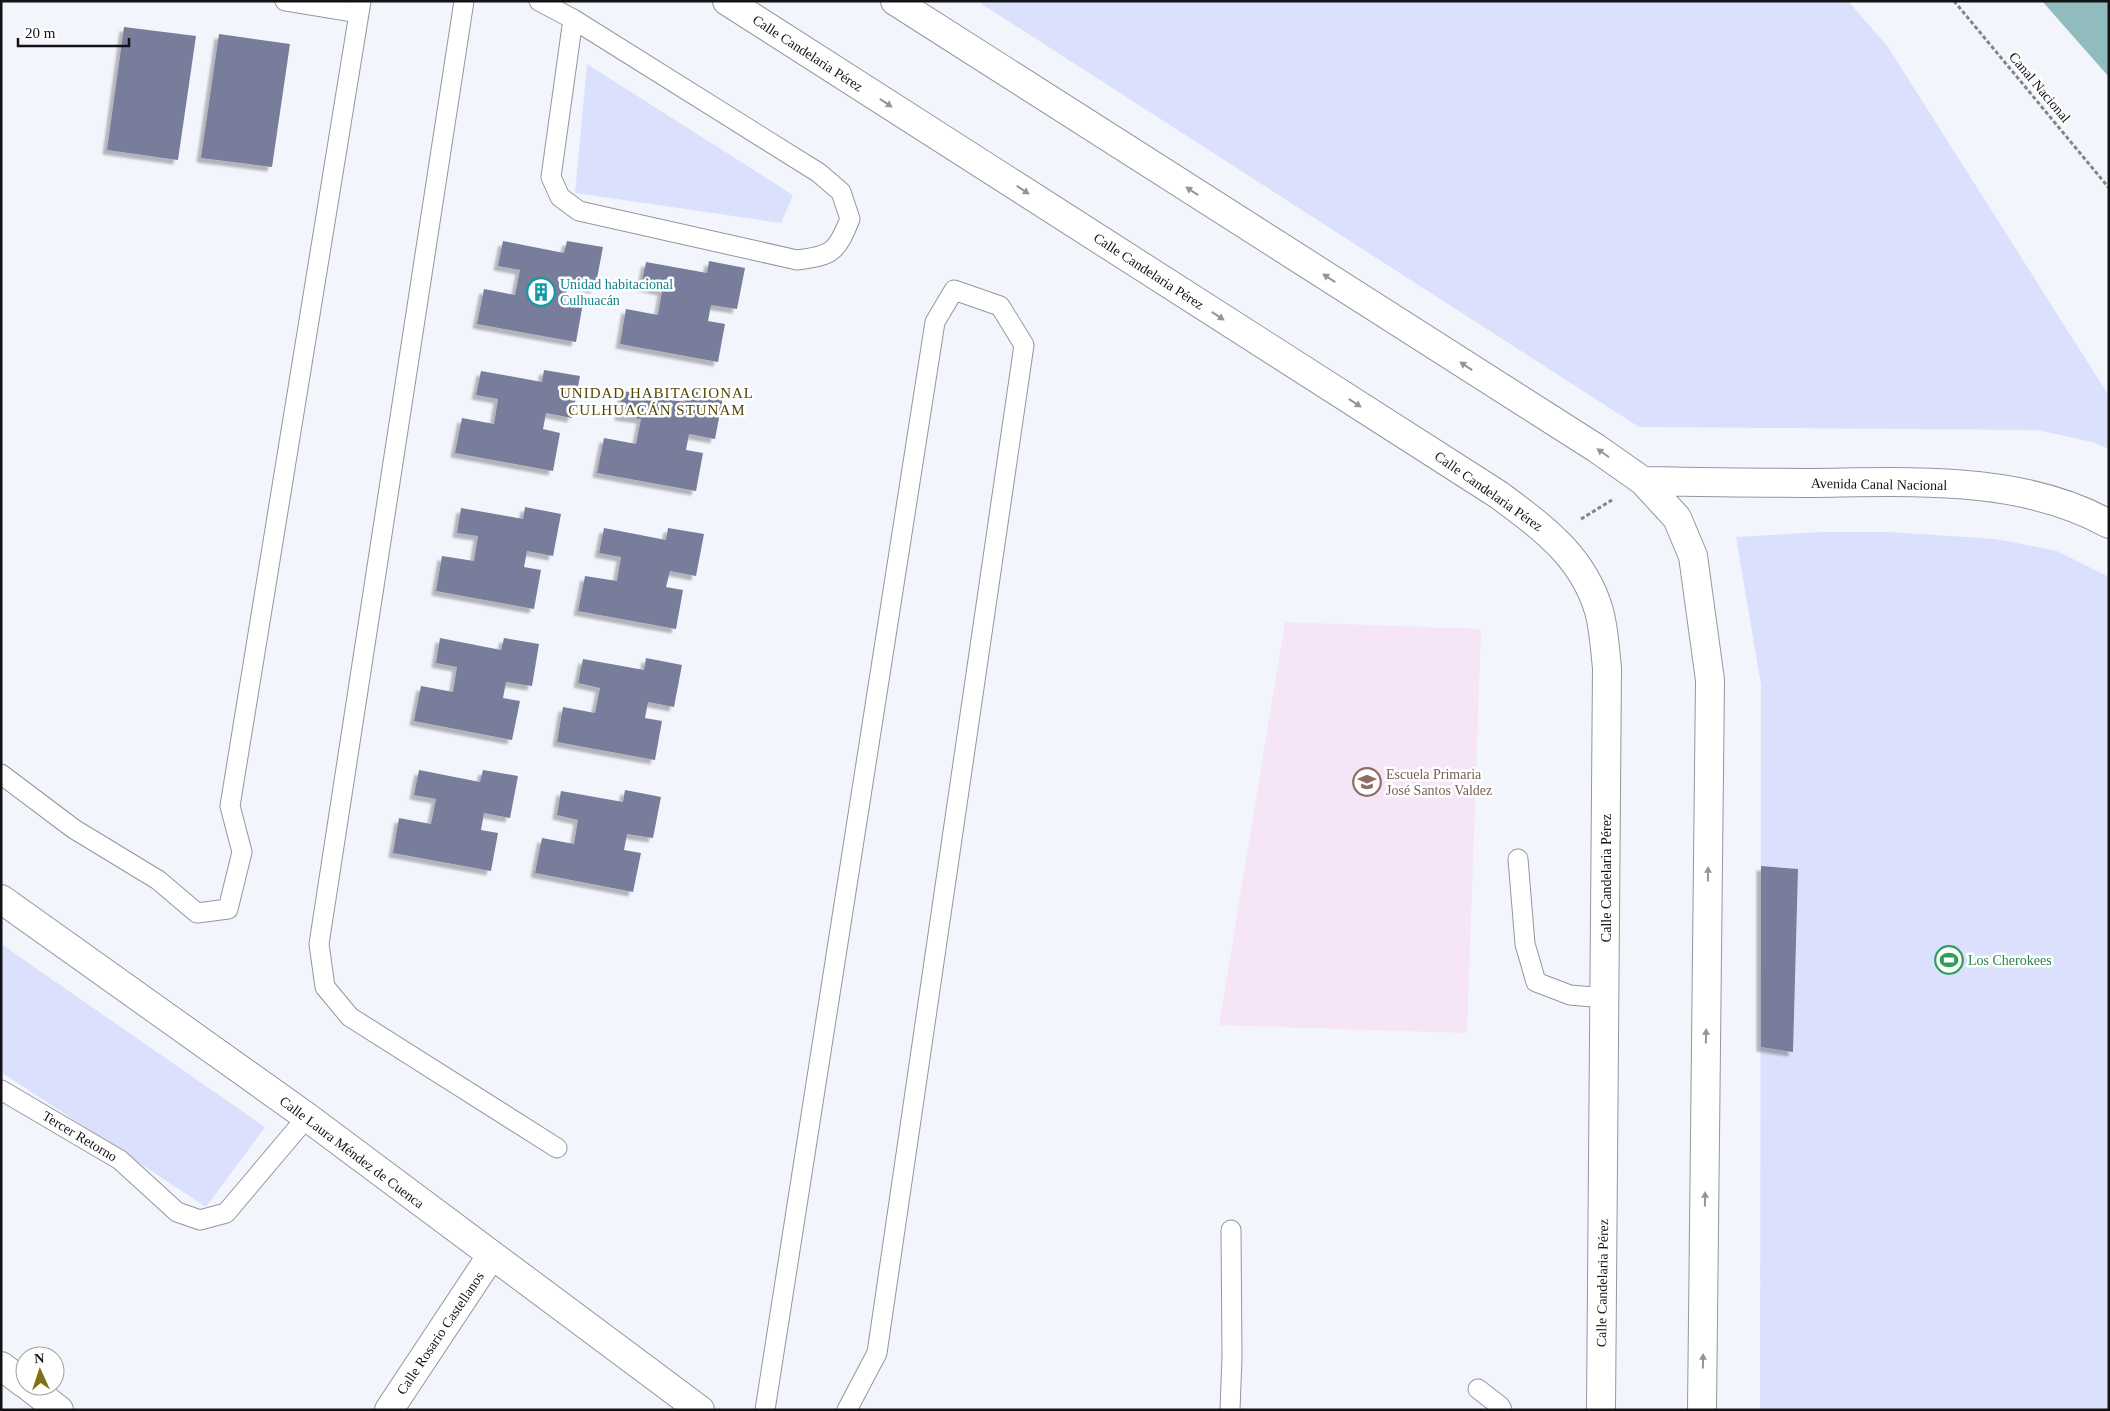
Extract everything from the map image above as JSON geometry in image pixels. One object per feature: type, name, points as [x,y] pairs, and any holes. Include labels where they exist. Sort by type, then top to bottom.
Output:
[{"type":"main road","name":"Calle Candelaria Pérez","points":[[727,1],[1499,495],[1553,536],[1582,572],[1599,612],[1607,668],[1601,1410]]},
{"type":"main road","points":[[895,1],[1596,448],[1643,481],[1677,518],[1694,556],[1710,680],[1702,1410]]},
{"type":"main road","name":"Avenida Canal Nacional","points":[[1643,481],[1919,482],[2016,491],[2083,509],[2109,524]]},
{"type":"main road","name":"Calle Laura Méndez de Cuenca","points":[[1,899],[307,1117],[700,1410]]},
{"type":"main road","name":"Calle Rosario Castellanos","points":[[389,1410],[491,1256]]},
{"type":"main road","points":[[1,1366],[15,1377]]},
{"type":"main road","points":[[41,1396],[59,1410]]},
{"type":"lane","points":[[1,774],[74,830],[158,880],[197,913],[228,908],[242,852],[230,806],[360,7],[285,1]]},
{"type":"lane","points":[[464,1],[319,944],[325,988],[350,1018],[556,1148]]},
{"type":"lane","points":[[539,1],[572,18],[820,173],[841,192],[850,219],[840,245],[820,258],[797,260],[578,211],[560,196],[551,177],[572,18]]},
{"type":"lane","points":[[765,1410],[935,322],[954,290],[1000,306],[1024,345],[877,1353],[847,1410]]},
{"type":"lane","points":[[1518,859],[1524,944],[1536,982],[1570,995],[1605,998]]},
{"type":"lane","name":"Tercer Retorno","points":[[1,1090],[120,1160],[177,1212],[200,1220],[226,1213],[307,1117]]},
{"type":"lane","points":[[1230,1410],[1231,1230]]},
{"type":"lane","points":[[1478,1388],[1500,1406],[1502,1410]]},
{"type":"path","name":"Canal Nacional","points":[[1954,1],[2109,188]]},
{"type":"path","points":[[1553,536],[1643,481]]},
{"type":"shaded area","points":[[977,1],[1848,1],[1888,47],[2109,396],[2109,449],[2092,442],[2037,430],[1639,427]]},
{"type":"shaded area","points":[[2042,1],[2109,1],[2109,77]]},
{"type":"shaded area","points":[[587,64],[793,195],[781,223],[575,193]]},
{"type":"shaded area","name":"Los Cherokees","points":[[1823,532],[1889,532],[1996,539],[2057,551],[2109,577],[2109,1410],[1760,1410],[1761,685],[1736,537]]},
{"type":"shaded area","name":"Escuela Primaria José Santos Valdez","points":[[1285,622],[1481,629],[1467,1033],[1219,1025]]},
{"type":"shaded area","points":[[1,944],[265,1127],[206,1207],[1,1072]]},
{"type":"building","points":[[124,27],[196,36],[178,160],[107,150]]},
{"type":"building","points":[[219,34],[290,44],[272,167],[201,158]]},
{"type":"building","name":"Unidad habitacional Culhuacán","points":[[503,241],[564,253],[567,241],[603,247],[595,289],[568,284],[565,301],[583,303],[576,342],[477,324],[484,289],[515,295],[520,270],[498,266]]},
{"type":"building","name":"Unidad habitacional Culhuacán","points":[[709,261],[745,268],[737,309],[711,305],[708,321],[725,324],[718,362],[620,344],[626,309],[658,315],[662,291],[641,286],[646,262],[707,273]]},
{"type":"building","points":[[544,370],[580,376],[572,418],[546,413],[543,429],[560,433],[553,471],[455,453],[462,418],[494,424],[498,399],[476,395],[481,371],[542,382]]},
{"type":"building","points":[[687,390],[723,397],[715,439],[689,434],[686,450],[703,453],[696,491],[597,473],[604,438],[636,444],[641,419],[619,416],[623,391],[685,402]]},
{"type":"building","points":[[525,507],[561,514],[553,556],[527,551],[524,567],[541,570],[534,609],[436,591],[442,556],[474,561],[478,536],[457,533],[461,508],[523,519]]},
{"type":"building","points":[[604,528],[666,540],[668,528],[704,534],[696,576],[670,571],[666,587],[683,590],[676,629],[578,611],[585,576],[617,581],[621,557],[599,553]]},
{"type":"building","points":[[440,638],[501,650],[504,638],[539,644],[532,686],[506,682],[503,698],[520,701],[512,740],[414,721],[421,686],[453,692],[457,667],[436,663]]},
{"type":"building","points":[[646,658],[682,665],[674,707],[648,702],[645,718],[662,721],[655,760],[557,742],[563,707],[595,713],[600,688],[578,683],[583,659],[644,670]]},
{"type":"building","points":[[419,770],[480,782],[483,770],[518,776],[510,818],[484,813],[481,830],[498,833],[491,871],[393,853],[399,818],[431,824],[436,799],[414,795]]},
{"type":"building","points":[[625,790],[661,797],[653,838],[627,834],[624,850],[641,853],[633,892],[535,873],[542,838],[574,844],[578,820],[557,815],[561,791],[623,802]]},
{"type":"building","points":[[1761,866],[1798,869],[1793,1052],[1761,1047]]},
{"type":"place","name":"Unidad habitacional Culhuacán","points":[[541,292]]},
{"type":"place","name":"Escuela Primaria José Santos Valdez","points":[[1367,782]]},
{"type":"place","name":"Los Cherokees","points":[[1949,960]]},
{"type":"district","name":"UNIDAD HABITACIONAL CULHUACÁN STUNAM","points":[[657,402]]}]
